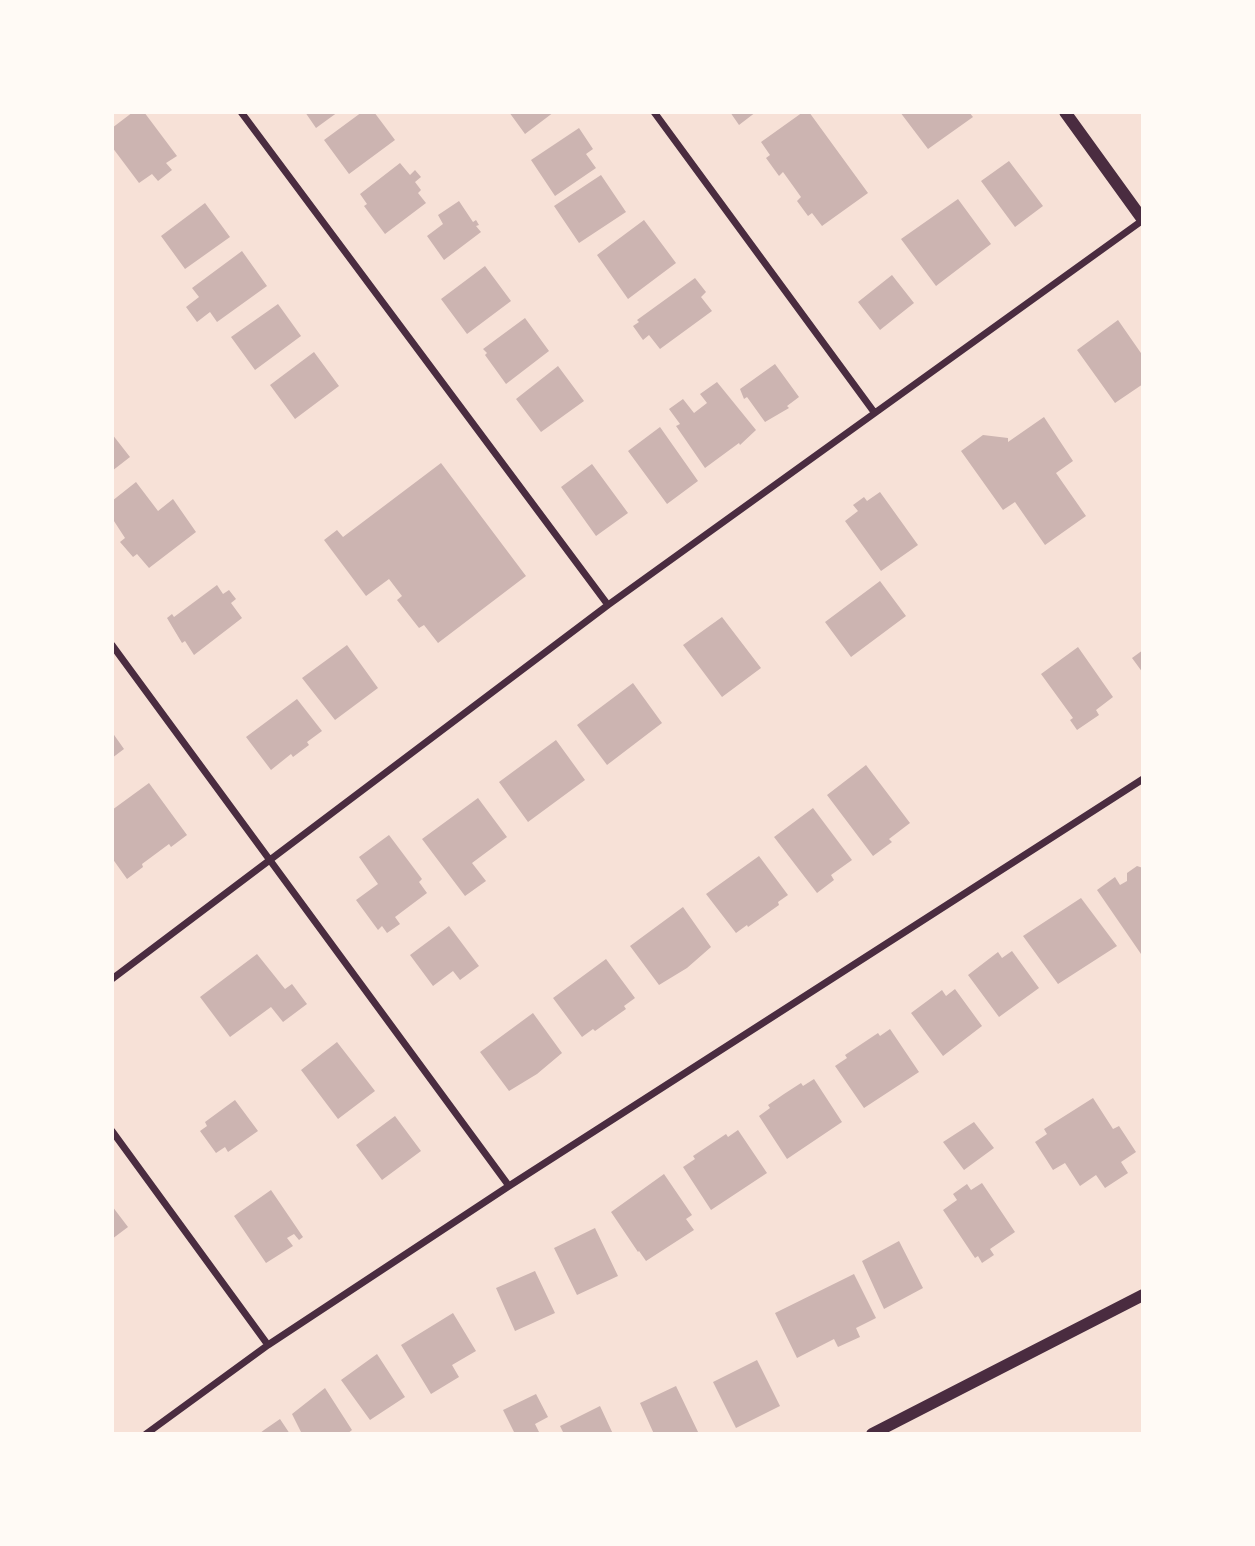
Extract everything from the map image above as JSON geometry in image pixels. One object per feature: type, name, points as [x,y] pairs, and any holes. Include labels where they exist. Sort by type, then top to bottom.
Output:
[{"type":"street","points":[[241,112],[608,605]]},
{"type":"street","points":[[654,112],[874,412]]},
{"type":"street","points":[[112,979],[608,605],[1143,220],[1065,112]]},
{"type":"street","points":[[112,645],[509,1186]]},
{"type":"street","points":[[146,1434],[268,1345],[509,1186],[1143,779]]},
{"type":"street","points":[[112,1131],[268,1345]]},
{"type":"street","points":[[872,1434],[1143,1294]]},
{"type":"building","points":[[133,112],[144,112],[177,156],[166,163],[172,170],[158,181],[152,174],[139,183],[112,147],[112,128]]},
{"type":"building","points":[[305,112],[338,112],[316,128]]},
{"type":"building","points":[[362,112],[374,112],[395,140],[349,174],[324,140]]},
{"type":"building","points":[[509,112],[554,112],[525,134]]},
{"type":"building","points":[[730,112],[756,112],[739,125]]},
{"type":"building","points":[[803,112],[809,112],[868,193],[822,226],[812,213],[808,216],[797,201],[801,197],[783,172],[779,176],[766,158],[770,155],[761,142]]},
{"type":"building","points":[[900,112],[969,112],[973,117],[928,149]]},
{"type":"building","points":[[579,128],[593,149],[586,154],[596,168],[555,196],[531,160]]},
{"type":"building","points":[[1009,161],[1043,206],[1015,227],[981,181]]},
{"type":"building","points":[[400,163],[410,175],[415,170],[421,177],[415,182],[421,190],[418,193],[426,203],[385,234],[364,206],[367,204],[360,194]]},
{"type":"building","points":[[601,175],[626,212],[579,243],[554,206]]},
{"type":"building","points":[[958,199],[991,244],[936,286],[901,239]]},
{"type":"building","points":[[459,201],[473,222],[476,220],[479,225],[476,226],[481,232],[444,260],[427,236],[443,224],[438,215]]},
{"type":"building","points":[[205,203],[230,237],[185,269],[161,236]]},
{"type":"building","points":[[644,220],[676,263],[628,299],[597,255]]},
{"type":"building","points":[[242,251],[267,286],[217,322],[210,312],[197,322],[186,307],[199,297],[192,288]]},
{"type":"building","points":[[485,266],[511,301],[467,334],[441,299]]},
{"type":"building","points":[[892,275],[914,303],[880,330],[858,302]]},
{"type":"building","points":[[695,278],[706,292],[701,297],[712,311],[660,349],[649,335],[643,340],[633,326],[639,322],[637,320]]},
{"type":"building","points":[[278,304],[301,336],[255,370],[231,337]]},
{"type":"building","points":[[525,318],[549,351],[506,384],[483,349]]},
{"type":"building","points":[[1118,320],[1143,356],[1143,384],[1115,403],[1077,350]]},
{"type":"building","points":[[314,352],[339,386],[295,419],[270,385]]},
{"type":"building","points":[[775,364],[799,397],[787,406],[789,408],[765,422],[747,397],[744,399],[740,389]]},
{"type":"building","points":[[558,366],[584,401],[541,432],[516,399]]},
{"type":"building","points":[[717,382],[756,430],[740,445],[739,443],[705,468],[676,426],[680,424],[669,409],[683,399],[694,413],[707,403],[700,394]]},
{"type":"building","points":[[1044,417],[1073,461],[1056,473],[1086,516],[1045,545],[1015,502],[1003,510],[961,451],[983,435],[1008,438],[1008,442]]},
{"type":"building","points":[[660,427],[698,481],[667,504],[628,451]]},
{"type":"building","points":[[112,434],[130,457],[112,471]]},
{"type":"building","points":[[441,463],[526,576],[438,643],[424,625],[419,628],[397,600],[402,596],[389,579],[366,596],[324,540],[337,530],[343,537]]},
{"type":"building","points":[[592,464],[628,513],[596,536],[561,487]]},
{"type":"building","points":[[136,482],[158,511],[173,499],[196,532],[149,568],[137,554],[133,557],[120,542],[125,538],[112,518],[112,501]]},
{"type":"building","points":[[880,492],[918,545],[881,571],[845,521],[858,511],[853,505],[864,497],[867,501]]},
{"type":"building","points":[[880,581],[906,616],[851,657],[825,622]]},
{"type":"building","points":[[217,585],[223,594],[229,590],[236,599],[231,603],[242,618],[194,655],[185,641],[182,643],[167,618],[172,614],[174,617]]},
{"type":"building","points":[[722,617],[761,668],[722,697],[683,645]]},
{"type":"building","points":[[347,645],[378,688],[335,720],[302,678]]},
{"type":"building","points":[[1078,647],[1113,697],[1096,710],[1099,715],[1077,730],[1070,720],[1073,718],[1041,674]]},
{"type":"building","points":[[1143,650],[1143,673],[1132,658]]},
{"type":"building","points":[[633,683],[662,723],[607,765],[577,725]]},
{"type":"building","points":[[297,699],[322,731],[307,742],[309,745],[293,757],[291,754],[271,770],[246,737]]},
{"type":"building","points":[[112,732],[124,749],[112,758]]},
{"type":"building","points":[[556,740],[585,780],[528,822],[499,782]]},
{"type":"building","points":[[866,765],[910,823],[889,839],[892,842],[873,856],[827,795]]},
{"type":"building","points":[[149,783],[187,835],[171,847],[169,844],[127,879],[112,858],[112,810]]},
{"type":"building","points":[[478,798],[507,837],[472,863],[486,881],[465,896],[422,839]]},
{"type":"building","points":[[813,808],[852,860],[831,875],[834,880],[817,893],[774,837]]},
{"type":"building","points":[[389,835],[422,879],[419,882],[427,893],[395,917],[400,924],[387,933],[382,926],[378,930],[356,900],[378,884],[359,857]]},
{"type":"building","points":[[759,856],[788,895],[778,902],[779,905],[736,933],[706,894]]},
{"type":"building","points":[[1137,866],[1143,868],[1141,954],[1097,890],[1115,877],[1120,885],[1127,881],[1127,873]]},
{"type":"building","points":[[1081,898],[1117,946],[1058,984],[1023,936]]},
{"type":"building","points":[[683,907],[711,947],[687,968],[659,985],[630,946]]},
{"type":"building","points":[[449,926],[479,966],[460,980],[453,971],[433,986],[410,955]]},
{"type":"building","points":[[1012,951],[1039,988],[999,1017],[968,975],[998,952],[1002,958]]},
{"type":"building","points":[[257,954],[285,989],[292,984],[307,1004],[283,1022],[271,1007],[230,1037],[200,997]]},
{"type":"building","points":[[606,959],[635,998],[624,1006],[626,1009],[582,1037],[553,998]]},
{"type":"building","points":[[955,989],[982,1026],[943,1056],[911,1013],[942,990],[946,996]]},
{"type":"building","points":[[533,1013],[562,1053],[537,1074],[509,1091],[480,1052]]},
{"type":"building","points":[[890,1029],[919,1072],[864,1108],[835,1066],[847,1058],[845,1055],[878,1033],[880,1036]]},
{"type":"building","points":[[337,1042],[375,1091],[338,1119],[301,1070]]},
{"type":"building","points":[[814,1079],[842,1122],[787,1159],[759,1116],[770,1108],[768,1105],[784,1094],[801,1083],[803,1086]]},
{"type":"building","points":[[1093,1098],[1113,1129],[1119,1126],[1136,1152],[1121,1162],[1128,1173],[1105,1188],[1096,1175],[1080,1186],[1065,1163],[1053,1170],[1035,1142],[1047,1134],[1044,1129]]},
{"type":"building","points":[[235,1100],[258,1131],[228,1152],[225,1147],[216,1153],[200,1131],[207,1126],[205,1122]]},
{"type":"building","points":[[395,1116],[421,1151],[382,1180],[356,1145]]},
{"type":"building","points":[[974,1122],[994,1148],[964,1170],[943,1142]]},
{"type":"building","points":[[738,1130],[767,1173],[711,1210],[683,1167],[695,1159],[693,1156],[726,1134],[728,1137]]},
{"type":"building","points":[[664,1174],[692,1215],[686,1219],[694,1230],[646,1261],[611,1212]]},
{"type":"building","points":[[982,1183],[1015,1232],[990,1249],[994,1255],[982,1263],[978,1256],[975,1258],[943,1210],[957,1200],[953,1194],[967,1184],[971,1190]]},
{"type":"building","points":[[271,1190],[303,1237],[299,1240],[294,1234],[287,1238],[293,1246],[266,1263],[234,1216]]},
{"type":"building","points":[[112,1206],[128,1227],[112,1239]]},
{"type":"building","points":[[595,1228],[618,1276],[577,1295],[554,1248]]},
{"type":"building","points":[[899,1241],[923,1288],[884,1309],[862,1261]]},
{"type":"building","points":[[535,1271],[555,1313],[515,1331],[496,1288]]},
{"type":"building","points":[[854,1274],[876,1318],[856,1328],[860,1337],[838,1347],[834,1339],[797,1358],[775,1313]]},
{"type":"building","points":[[453,1313],[476,1351],[452,1365],[459,1377],[431,1394],[401,1345]]},
{"type":"building","points":[[377,1354],[405,1397],[370,1420],[341,1380]]},
{"type":"building","points":[[757,1360],[780,1406],[736,1428],[713,1382]]},
{"type":"building","points":[[676,1386],[699,1434],[654,1434],[640,1403]]},
{"type":"building","points":[[325,1388],[352,1430],[347,1434],[302,1434],[292,1414]]},
{"type":"building","points":[[536,1394],[548,1417],[535,1424],[540,1434],[515,1434],[503,1410]]},
{"type":"building","points":[[600,1406],[613,1434],[564,1434],[560,1426]]},
{"type":"building","points":[[280,1419],[290,1434],[259,1434],[264,1430]]}]
